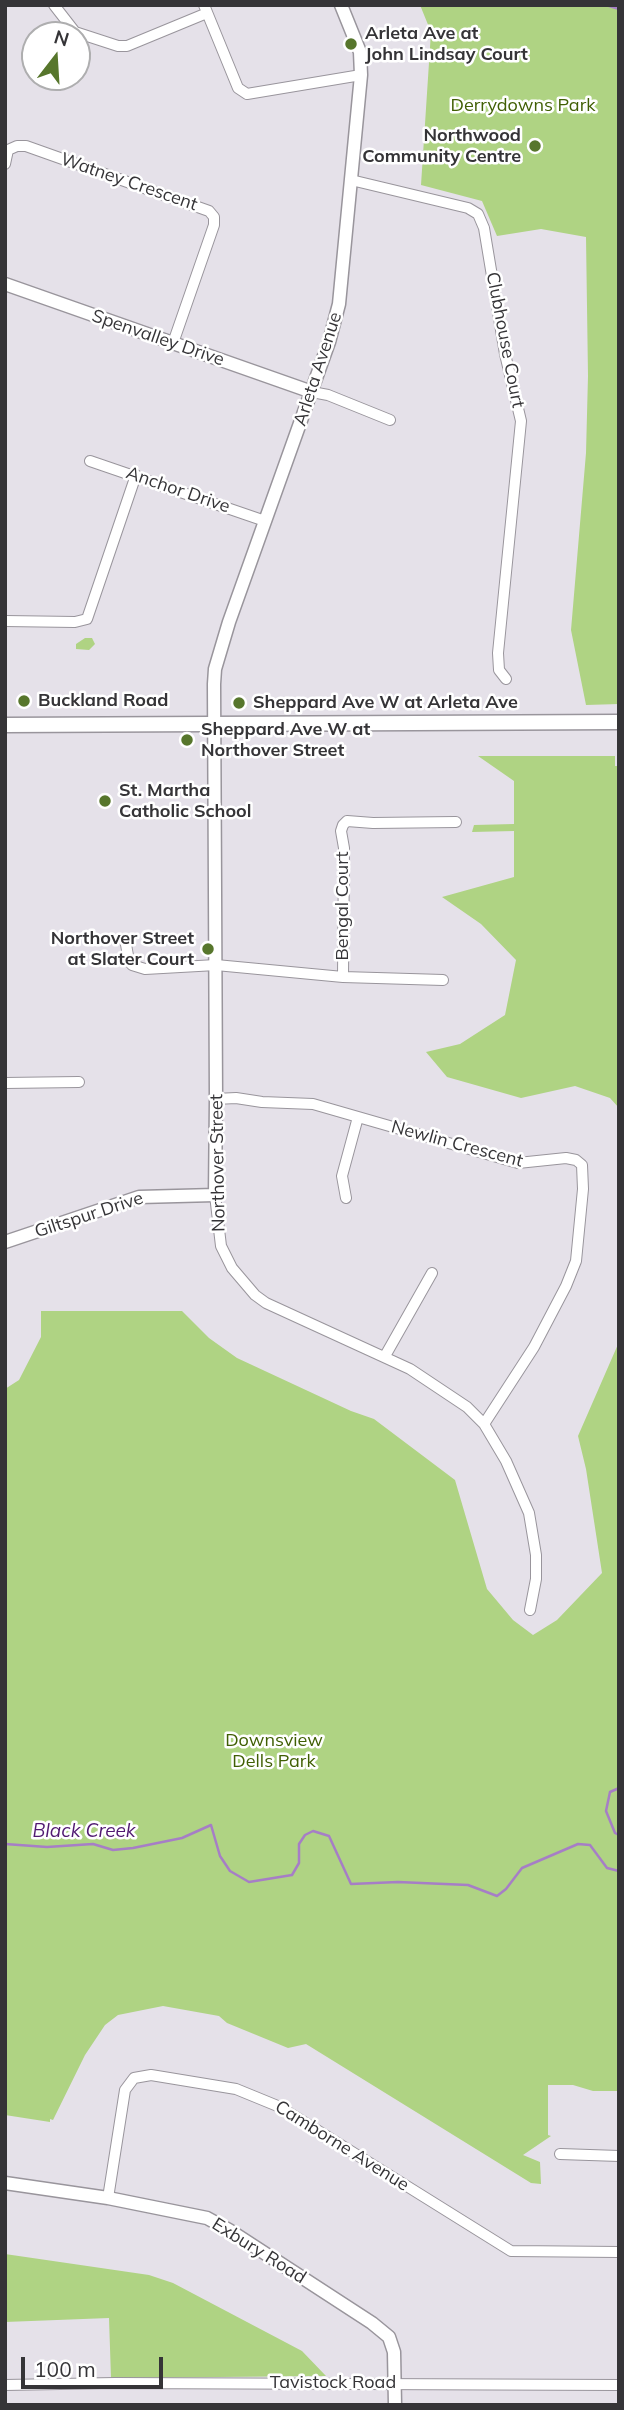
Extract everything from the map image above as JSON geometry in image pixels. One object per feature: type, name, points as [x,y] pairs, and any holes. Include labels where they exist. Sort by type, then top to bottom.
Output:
[{"type":"main road","points":[[5,725],[619,722]]},
{"type":"street","points":[[54,5],[75,32],[118,46],[127,46],[206,9],[238,88],[247,94],[361,75]]},
{"type":"street","name":"Arleta Avenue","points":[[215,724],[215,669],[229,622],[334,328],[339,304],[361,75],[360,52],[341,5]]},
{"type":"street","name":"Watney Crescent","points":[[5,164],[8,150],[26,146],[209,211],[214,217],[214,225],[173,344]]},
{"type":"street","name":"Clubhouse Court","points":[[351,180],[468,208],[478,214],[484,228],[505,354],[521,421],[498,653],[499,670],[506,679]]},
{"type":"street","name":"Spenvalley Drive","points":[[5,284],[312,392]]},
{"type":"street","points":[[312,392],[328,395],[390,420]]},
{"type":"street","name":"Anchor Drive","points":[[90,461],[265,521]]},
{"type":"street","points":[[5,621],[75,622],[87,619],[136,475]]},
{"type":"street","name":"Northover Street","points":[[215,724],[215,1195],[221,1246],[228,1262],[247,1288],[266,1303],[385,1356],[453,1396],[484,1424],[506,1461],[529,1513],[536,1555],[536,1579],[530,1610]]},
{"type":"street","name":"Bengal Court","points":[[343,977],[343,825],[347,821],[456,821]]},
{"type":"street","points":[[125,939],[129,961],[132,965],[145,969],[216,965],[343,977],[443,980]]},
{"type":"street","points":[[5,1083],[79,1082]]},
{"type":"street","name":"Newlin Crescent","points":[[216,1099],[313,1104],[518,1163],[566,1158],[576,1160],[582,1165],[583,1189],[576,1261],[534,1347],[484,1424]]},
{"type":"street","points":[[346,1198],[342,1176],[358,1117]]},
{"type":"street","name":"Giltspur Drive","points":[[5,1242],[139,1197],[215,1195]]},
{"type":"street","points":[[385,1356],[432,1273]]},
{"type":"street","name":"Camborne Avenue","points":[[108,2198],[125,2091],[134,2078],[151,2075],[236,2089],[280,2106],[511,2251],[619,2252]]},
{"type":"street","points":[[559,2154],[619,2157]]},
{"type":"street","name":"Exbury Road","points":[[5,2183],[108,2198],[207,2218],[380,2328],[388,2337],[394,2352],[395,2405]]},
{"type":"street","name":"Tavistock Road","points":[[5,2385],[619,2385]]},
{"type":"green space","name":"Derrydowns Park","points":[[420,5],[619,5],[619,704],[586,705],[571,630],[586,453],[586,237],[541,229],[497,236],[482,201],[421,185],[431,32]]},
{"type":"green space","points":[[85,638],[92,638],[95,644],[89,650],[76,649],[76,644]]},
{"type":"green space","points":[[478,756],[615,756],[615,766],[619,766],[619,1108],[610,1098],[575,1086],[521,1098],[447,1077],[426,1052],[460,1044],[505,1015],[516,960],[481,924],[442,897],[514,877],[514,831],[472,832],[474,825],[514,824],[514,781]]},
{"type":"green space","name":"Downsview Dells Park","points":[[41,1311],[182,1311],[209,1338],[237,1358],[374,1419],[455,1480],[487,1589],[513,1620],[533,1635],[557,1620],[602,1573],[586,1469],[578,1436],[619,1342],[619,2091],[593,2091],[573,2085],[548,2085],[548,2135],[551,2136],[523,2155],[540,2162],[541,2184],[531,2183],[306,2044],[288,2048],[227,2023],[219,2016],[163,2006],[118,2015],[105,2025],[85,2055],[53,2120],[50,2119],[50,2122],[5,2115],[5,1389],[19,1380],[41,1337]]},
{"type":"green space","points":[[5,2254],[149,2275],[173,2283],[302,2351],[326,2376],[111,2378],[109,2318],[5,2322]]},
{"type":"waterway","name":"Black Creek","points":[[606,5],[619,9]]},
{"type":"waterway","name":"Black Creek","points":[[619,1788],[610,1792],[606,1811],[615,1833],[619,1835]]},
{"type":"waterway","name":"Black Creek","points":[[5,1844],[47,1847],[93,1844],[113,1850],[182,1838],[211,1825],[220,1856],[230,1871],[249,1882],[292,1875],[299,1863],[299,1844],[305,1835],[313,1831],[329,1836],[351,1884],[398,1882],[468,1885],[497,1896],[522,1868],[578,1844],[590,1845],[607,1868],[619,1871]]},
{"type":"place","name":"Arleta Ave at John Lindsay Court","points":[[351,44]]},
{"type":"place","name":"Northwood Community Centre","points":[[535,146]]},
{"type":"place","name":"Buckland Road","points":[[24,701]]},
{"type":"place","name":"Sheppard Ave W at Arleta Ave","points":[[239,703]]},
{"type":"place","name":"Sheppard Ave W at Northover Street","points":[[187,740]]},
{"type":"place","name":"St. Martha Catholic School","points":[[105,801]]},
{"type":"place","name":"Northover Street at Slater Court","points":[[208,949]]}]
